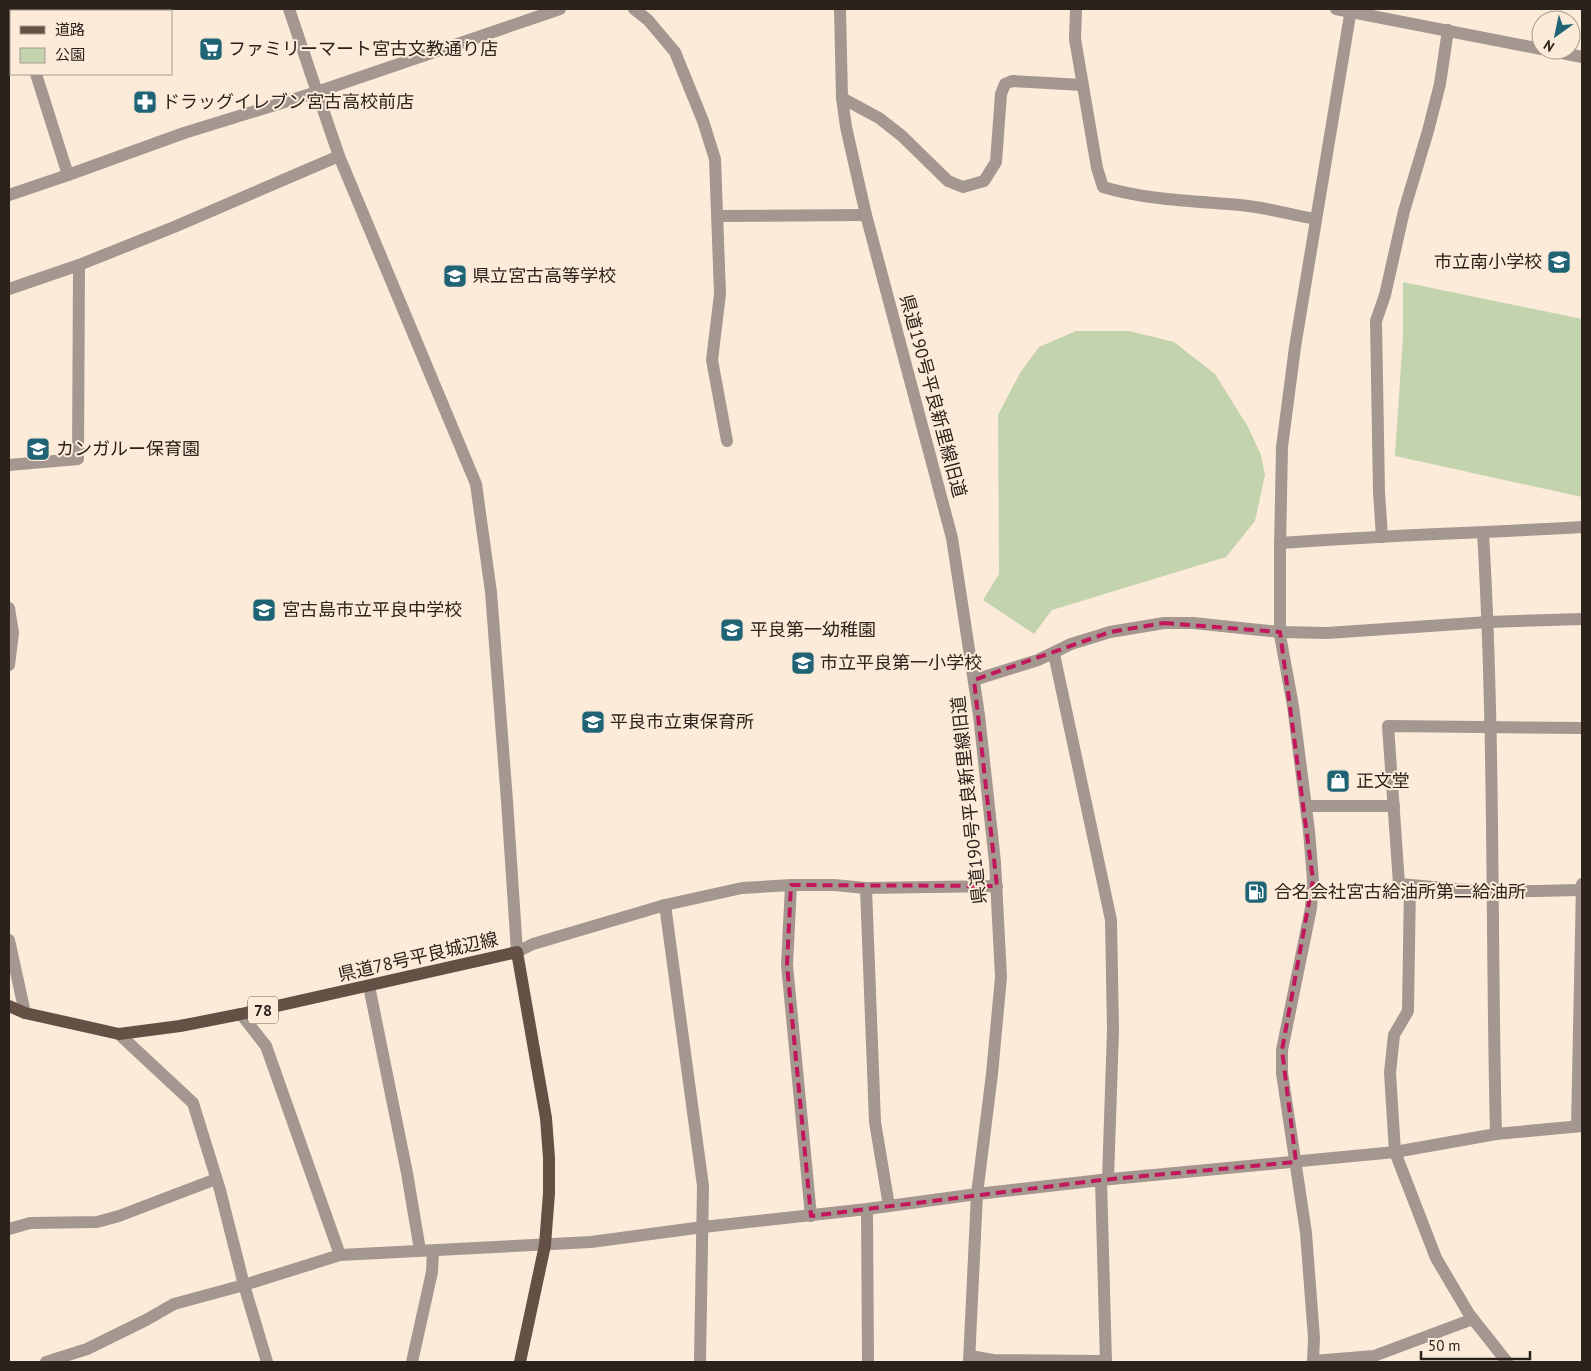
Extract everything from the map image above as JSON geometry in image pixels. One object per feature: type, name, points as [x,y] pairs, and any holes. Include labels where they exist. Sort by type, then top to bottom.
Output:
[{"type":"main road","name":"県道78号平良城辺線","points":[[9,1006],[25,1013],[119,1034],[180,1026],[241,1014],[517,952],[546,1118],[549,1166],[546,1245],[520,1362]]},
{"type":"street","points":[[289,9],[339,156],[476,484],[491,592],[517,952],[532,944],[665,905],[742,888],[791,885],[834,885],[866,888],[996,886]]},
{"type":"street","points":[[9,195],[184,133],[318,92],[560,9]]},
{"type":"street","points":[[634,9],[648,20],[675,52],[703,121],[715,159],[720,294],[712,360],[727,441]]},
{"type":"street","name":"県道190号平良新里線旧道","points":[[840,9],[842,98],[846,127],[866,215],[952,538],[974,680],[996,862],[1001,976],[992,1074],[977,1194],[969,1359]]},
{"type":"street","points":[[1076,9],[1075,39],[1097,168],[1102,187],[1120,192],[1242,205],[1316,219]]},
{"type":"street","points":[[1336,9],[1351,10],[1531,47]]},
{"type":"street","points":[[1351,10],[1295,347],[1282,447],[1280,632],[1293,706],[1313,880],[1311,908],[1282,1050],[1282,1073],[1306,1233],[1314,1338],[1313,1361],[1374,1356],[1473,1319]]},
{"type":"street","points":[[1382,537],[1378,492],[1376,321],[1385,295],[1404,211],[1440,84],[1448,30]]},
{"type":"street","points":[[36,75],[68,175]]},
{"type":"street","points":[[842,98],[880,118],[902,136],[948,181],[963,187],[984,181],[996,162],[1001,94],[1004,84],[1012,81],[1082,85]]},
{"type":"street","points":[[9,289],[79,265],[174,227],[339,156]]},
{"type":"street","points":[[718,216],[866,215]]},
{"type":"street","points":[[9,465],[78,459],[79,265]]},
{"type":"street","points":[[1280,542],[1582,527]]},
{"type":"street","points":[[1483,533],[1491,728],[1496,1134]]},
{"type":"street","points":[[9,608],[13,633],[9,665]]},
{"type":"street","points":[[974,680],[1038,660],[1054,654],[1071,644],[1110,632],[1164,624],[1193,623],[1280,632],[1327,633],[1488,622],[1582,619]]},
{"type":"street","points":[[969,1359],[1106,1362],[1104,1180],[1113,1030],[1111,920],[1054,654]]},
{"type":"street","points":[[46,1362],[87,1349],[174,1304],[244,1285],[340,1255],[591,1242],[977,1194],[1395,1152],[1496,1134],[1580,1126],[1582,887],[1492,892],[1399,884],[1388,726],[1582,728]]},
{"type":"street","points":[[1306,806],[1394,806]]},
{"type":"street","points":[[791,885],[788,965],[811,1216]]},
{"type":"street","points":[[1410,885],[1408,1011],[1394,1036],[1390,1072],[1395,1152],[1436,1258],[1473,1319],[1507,1362]]},
{"type":"street","points":[[866,888],[875,1122],[889,1206]]},
{"type":"street","points":[[665,905],[703,1186],[700,1362]]},
{"type":"street","points":[[9,940],[25,1013]]},
{"type":"street","points":[[369,986],[407,1173],[420,1250]]},
{"type":"street","points":[[241,1014],[266,1046],[340,1255]]},
{"type":"street","points":[[119,1034],[193,1103],[267,1362]]},
{"type":"street","points":[[9,1230],[30,1223],[97,1222],[119,1216],[216,1179]]},
{"type":"street","points":[[867,1209],[868,1362]]},
{"type":"street","points":[[412,1362],[432,1272],[433,1250]]},
{"type":"highlighted area","points":[[1164,623],[1280,632],[1313,880],[1282,1050],[1296,1162],[1101,1180],[811,1216],[787,965],[791,885],[997,886],[974,680],[1110,632]]},
{"type":"green space","points":[[1403,282],[1582,319],[1582,497],[1395,456],[1403,336]]},
{"type":"green space","points":[[1076,331],[1129,331],[1174,342],[1215,374],[1248,427],[1261,455],[1265,475],[1255,521],[1226,557],[1052,610],[1034,634],[983,600],[999,574],[998,415],[1020,373],[1039,347]]},
{"type":"place","name":"ファミリーマート宮古文教通り店","points":[[211,49]]},
{"type":"place","name":"ドラッグイレブン宮古高校前店","points":[[145,102]]},
{"type":"place","name":"市立南小学校","points":[[1559,262]]},
{"type":"place","name":"県立宮古高等学校","points":[[455,276]]},
{"type":"place","name":"カンガルー保育園","points":[[38,449]]},
{"type":"place","name":"宮古島市立平良中学校","points":[[264,610]]},
{"type":"place","name":"平良第一幼稚園","points":[[732,630]]},
{"type":"place","name":"市立平良第一小学校","points":[[803,663]]},
{"type":"place","name":"平良市立東保育所","points":[[593,722]]},
{"type":"place","name":"正文堂","points":[[1338,781]]},
{"type":"place","name":"合名会社宮古給油所第二給油所","points":[[1256,892]]}]
